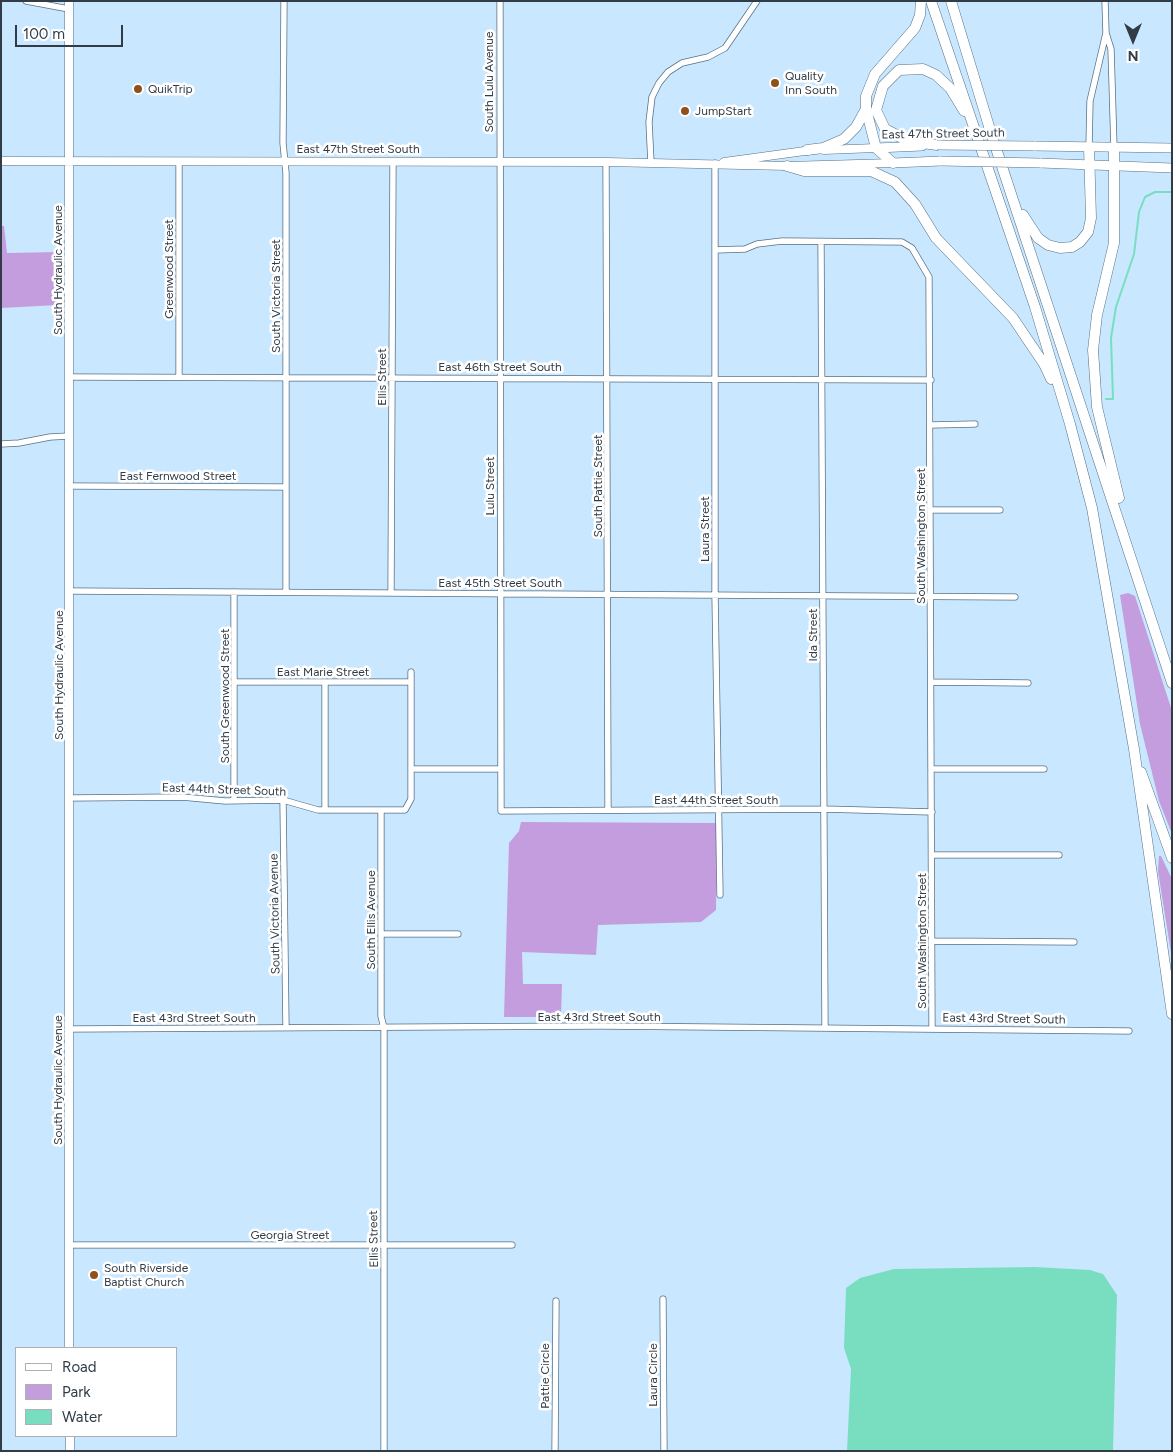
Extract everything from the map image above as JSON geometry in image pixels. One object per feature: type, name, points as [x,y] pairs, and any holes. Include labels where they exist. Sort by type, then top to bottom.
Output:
[{"type":"highway","points":[[893,163],[876,148],[866,109],[866,96],[872,80],[915,28],[920,15],[921,1]]},
{"type":"highway","points":[[931,1],[975,129],[991,183],[1035,307],[1070,424],[1092,508],[1134,749],[1172,1014]]},
{"type":"highway","points":[[951,1],[991,132],[1145,596],[1172,683]]},
{"type":"highway","points":[[937,146],[901,138],[885,129],[879,120],[876,110],[883,86],[899,70],[923,69],[936,75],[950,88],[975,129]]},
{"type":"highway","points":[[807,150],[823,148],[844,139],[856,127],[866,109]]},
{"type":"highway","points":[[1014,201],[1038,238],[1048,245],[1060,248],[1072,247],[1088,232],[1092,201],[1089,147]]},
{"type":"highway","points":[[1114,148],[1114,243],[1097,315],[1093,350],[1095,386],[1105,445],[1145,596]]},
{"type":"highway","points":[[787,166],[804,171],[871,171],[896,182],[915,204],[936,238],[1013,318],[1044,364],[1070,424]]},
{"type":"highway","points":[[1166,662],[1172,676]]},
{"type":"highway","points":[[1134,749],[1172,858]]},
{"type":"main road","name":"East 47th Street South","points":[[876,148],[1034,146],[1172,148]]},
{"type":"main road","name":"East 47th Street South","points":[[893,163],[941,161],[1172,168]]},
{"type":"street","points":[[26,1],[69,5]]},
{"type":"street","name":"South Victoria Street","points":[[284,1],[286,592]]},
{"type":"street","name":"South Lulu Avenue","points":[[499,162],[500,1]]},
{"type":"street","points":[[651,163],[649,122],[652,97],[659,83],[668,72],[682,63],[708,57],[725,48],[758,1]]},
{"type":"street","points":[[1105,1],[1106,33],[1111,50],[1114,148]]},
{"type":"street","name":"South Hydraulic Avenue","points":[[69,5],[70,1347]]},
{"type":"street","points":[[1089,147],[1090,101],[1106,33]]},
{"type":"street","name":"East 47th Street South","points":[[715,163],[807,150],[876,148]]},
{"type":"street","name":"East 47th Street South","points":[[1,161],[606,162],[787,166],[893,163]]},
{"type":"street","name":"Greenwood Street","points":[[179,161],[179,377]]},
{"type":"street","name":"Ellis Street","points":[[391,592],[392,162]]},
{"type":"street","name":"Lulu Street","points":[[499,162],[500,811]]},
{"type":"street","name":"South Pattie Street","points":[[606,162],[608,810]]},
{"type":"street","name":"Laura Street","points":[[715,163],[715,594],[720,894]]},
{"type":"street","name":"South Washington Street","points":[[715,250],[745,249],[758,244],[782,241],[902,242],[912,248],[929,277],[932,596],[932,1028]]},
{"type":"street","name":"Ida Street","points":[[821,242],[824,1028]]},
{"type":"street","name":"East 46th Street South","points":[[69,377],[931,380]]},
{"type":"street","points":[[931,425],[975,424]]},
{"type":"street","points":[[1,444],[69,436]]},
{"type":"street","name":"East Fernwood Street","points":[[69,486],[286,487]]},
{"type":"street","points":[[931,510],[1000,510]]},
{"type":"street","name":"East 45th Street South","points":[[69,591],[822,594],[1015,597]]},
{"type":"street","name":"South Greenwood Street","points":[[234,592],[234,801]]},
{"type":"street","points":[[411,672],[412,769],[500,769]]},
{"type":"street","name":"East Marie Street","points":[[235,682],[411,682]]},
{"type":"street","points":[[325,682],[326,810]]},
{"type":"street","points":[[932,682],[1028,683]]},
{"type":"street","name":"East 44th Street South","points":[[70,798],[182,797],[234,801],[283,800],[304,808],[326,810],[405,810],[411,799],[412,769]]},
{"type":"street","points":[[932,769],[1044,769]]},
{"type":"street","name":"South Victoria Avenue","points":[[283,800],[286,1028]]},
{"type":"street","name":"East 44th Street South","points":[[500,811],[824,809],[932,812]]},
{"type":"street","name":"South Ellis Avenue","points":[[381,811],[381,1016],[384,1028]]},
{"type":"street","points":[[932,855],[1059,855]]},
{"type":"street","points":[[381,934],[458,934]]},
{"type":"street","points":[[932,941],[1074,942]]},
{"type":"street","name":"East 43rd Street South","points":[[70,1028],[932,1028],[1129,1031]]},
{"type":"street","name":"Ellis Street","points":[[384,1028],[384,1451]]},
{"type":"street","name":"Georgia Street","points":[[69,1245],[512,1245]]},
{"type":"street","name":"Laura Circle","points":[[663,1299],[664,1451]]},
{"type":"street","name":"Pattie Circle","points":[[556,1301],[556,1451]]},
{"type":"street","points":[[70,1437],[70,1451]]},
{"type":"green space","points":[[1,226],[4,226],[7,253],[59,252],[58,305],[1,308]]},
{"type":"green space","points":[[1128,593],[1135,596],[1172,711],[1172,834],[1159,801],[1140,724],[1120,595]]},
{"type":"green space","points":[[521,822],[717,823],[716,910],[701,922],[598,925],[596,955],[522,952],[523,984],[562,984],[561,1017],[504,1017],[509,843],[519,831]]},
{"type":"green space","points":[[1159,856],[1161,856],[1172,879],[1172,959],[1158,871]]},
{"type":"water","points":[[1035,1267],[1090,1270],[1103,1274],[1117,1295],[1113,1451],[847,1451],[851,1369],[844,1348],[846,1288],[860,1278],[894,1269]]},
{"type":"waterway","points":[[1106,399],[1113,399],[1111,338],[1116,307],[1134,254],[1139,212],[1145,197],[1155,192],[1172,192]]},
{"type":"place","name":"Quality Inn South","points":[[775,83]]},
{"type":"place","name":"QuikTrip","points":[[138,89]]},
{"type":"place","name":"JumpStart","points":[[685,111]]},
{"type":"place","name":"South Riverside Baptist Church","points":[[94,1275]]}]
